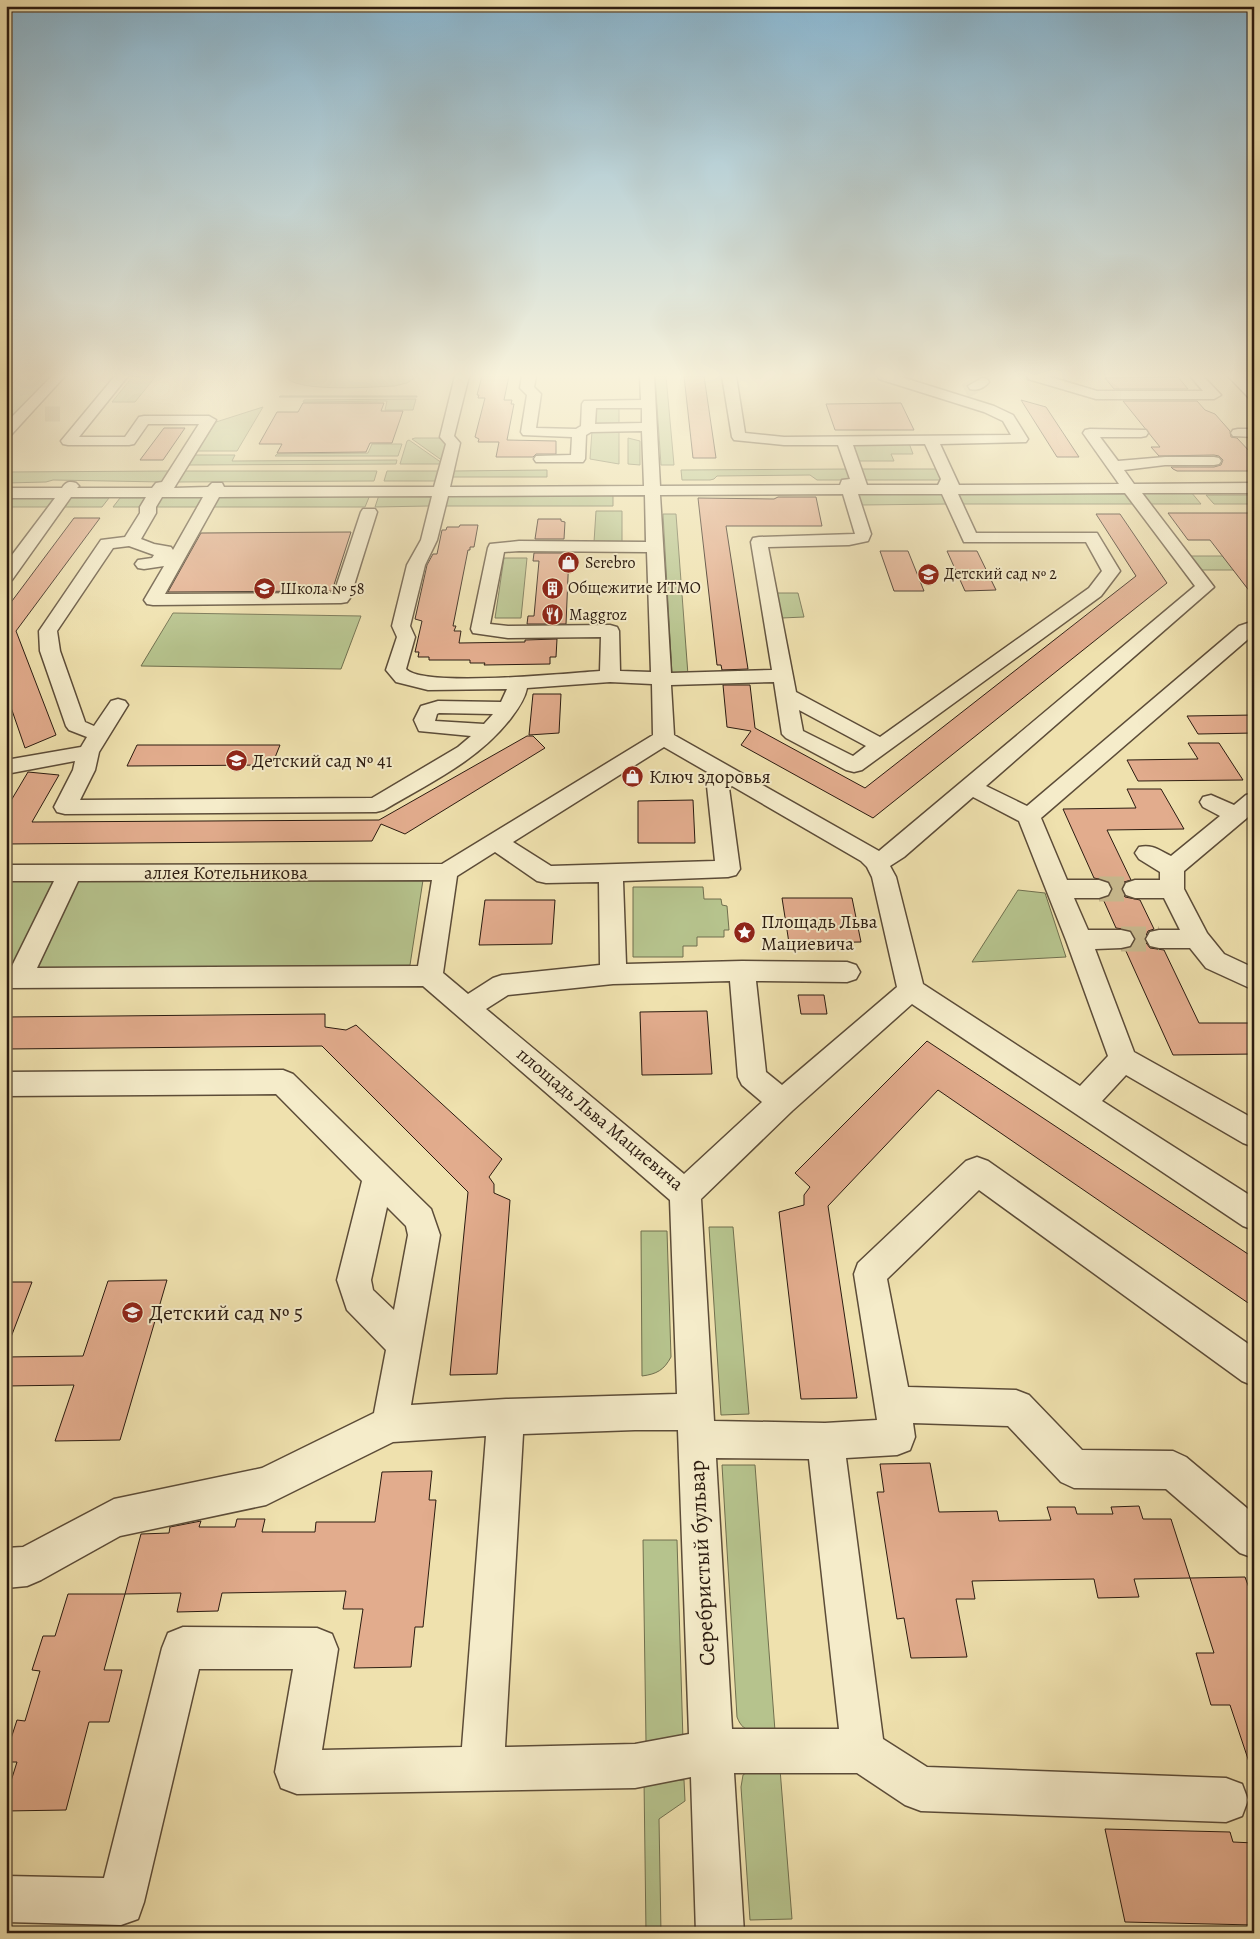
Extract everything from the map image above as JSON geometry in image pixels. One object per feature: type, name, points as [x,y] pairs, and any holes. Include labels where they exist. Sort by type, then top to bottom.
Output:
[{"type":"street","points":[[131,541],[148,513],[148,507],[177,466]]},
{"type":"street","points":[[447,466],[429,540],[416,565],[401,626],[406,638],[396,670],[403,678],[428,684],[518,683],[610,676],[784,686],[881,746]]},
{"type":"street","points":[[651,466],[664,738]]},
{"type":"street","points":[[850,466],[863,534],[862,537],[849,540],[758,542],[793,734],[854,765],[1095,592],[1111,571],[1091,537],[970,538],[941,466]]},
{"type":"street","points":[[878,863],[896,851],[1205,587],[1114,466]]},
{"type":"street","points":[[6,493],[69,489],[1127,485],[1254,482]]},
{"type":"street","points":[[1127,485],[1254,488]]},
{"type":"street","points":[[6,486],[118,492],[162,489]]},
{"type":"street","points":[[9,569],[69,489]]},
{"type":"street","points":[[215,489],[153,600],[341,598],[369,512]]},
{"type":"street","points":[[108,507],[118,492]]},
{"type":"street","points":[[94,743],[86,731],[76,726],[50,651],[48,631],[107,544],[131,541],[151,549],[165,551],[158,562],[144,564]]},
{"type":"street","points":[[610,676],[610,632],[508,632],[480,629],[496,548],[519,546],[655,546]]},
{"type":"street","points":[[95,562],[117,562]]},
{"type":"street","points":[[1029,816],[1088,777],[1143,728],[1244,644],[1246,630],[1254,627]]},
{"type":"street","points":[[118,704],[94,743],[84,770],[65,807],[376,805],[466,752],[490,731],[508,708],[517,691],[518,683]]},
{"type":"street","points":[[490,731],[426,727],[424,720],[428,710],[438,707],[508,708]]},
{"type":"street","points":[[664,738],[869,855],[878,863],[884,876],[910,990],[1254,1216]]},
{"type":"street","points":[[70,873],[12,978],[429,976],[446,872],[664,738]]},
{"type":"street","points":[[6,767],[94,743]]},
{"type":"street","points":[[495,841],[546,875],[728,869],[718,786],[732,777]]},
{"type":"street","points":[[971,787],[1029,816],[1079,940],[1123,1059],[1243,1119]]},
{"type":"street","points":[[1211,802],[1245,808]]},
{"type":"street","points":[[1135,889],[1172,878],[1245,808]]},
{"type":"street","points":[[1147,853],[1172,878],[1197,939],[1216,961],[1238,978]]},
{"type":"street","name":"аллея Котельникова","points":[[6,874],[446,872]]},
{"type":"street","points":[[611,873],[613,974]]},
{"type":"street","points":[[1058,889],[1099,889]]},
{"type":"street","points":[[1079,940],[1121,939]]},
{"type":"street","points":[[1159,939],[1197,939]]},
{"type":"street","points":[[742,971],[752,1078],[782,1102]]},
{"type":"street","points":[[467,1008],[502,984],[613,974],[742,971],[847,972]]},
{"type":"street","name":"площадь Льва Мациевича","points":[[429,976],[685,1194],[782,1102],[910,990]]},
{"type":"street","points":[[1082,1103],[1123,1059]]},
{"type":"street","points":[[6,1084],[283,1082],[420,1219],[424,1235],[390,1424]]},
{"type":"street","points":[[6,1568],[27,1566],[114,1518],[266,1486],[390,1424],[635,1412],[696,1426],[825,1441],[897,1438],[870,1274],[977,1171],[1254,1369]]},
{"type":"street","points":[[378,1177],[354,1280],[360,1299],[404,1344]]},
{"type":"street","name":"Серебристый бульвар","points":[[685,1194],[720,1933]]},
{"type":"street","points":[[893,1406],[1016,1408],[1074,1470],[1173,1470],[1254,1539]]},
{"type":"street","points":[[482,1769],[506,1417]]},
{"type":"street","points":[[825,1441],[863,1751]]},
{"type":"street","points":[[6,1898],[121,1902],[183,1648],[317,1649],[297,1772],[635,1766],[712,1751],[863,1751],[921,1789],[1226,1800]]},
{"type":"green space","points":[[847,469],[850,480],[817,480],[810,475],[717,476],[710,480],[682,480],[681,470]]},
{"type":"green space","points":[[860,469],[938,469],[942,480],[863,480]]},
{"type":"green space","points":[[547,470],[547,477],[451,477],[453,471]]},
{"type":"green space","points":[[169,471],[163,482],[53,480],[46,482],[6,483],[6,472]]},
{"type":"green space","points":[[184,471],[377,471],[374,481],[177,482]]},
{"type":"green space","points":[[387,471],[442,471],[439,481],[384,481]]},
{"type":"green space","points":[[1125,492],[1134,504],[961,504],[955,493]]},
{"type":"green space","points":[[1139,492],[1191,492],[1201,504],[1148,504]]},
{"type":"green space","points":[[857,493],[942,493],[947,504],[861,505]]},
{"type":"green space","points":[[428,494],[431,499],[429,506],[375,507],[379,495]]},
{"type":"green space","points":[[613,494],[613,506],[444,506],[446,499],[451,495]]},
{"type":"green space","points":[[370,495],[365,507],[209,507],[216,496]]},
{"type":"green space","points":[[1206,495],[1254,495],[1254,504],[1214,504]]},
{"type":"green space","points":[[6,496],[57,497],[49,507],[6,507]]},
{"type":"green space","points":[[162,496],[204,496],[197,507],[155,507]]},
{"type":"green space","points":[[69,498],[109,498],[102,507],[61,507]]},
{"type":"green space","points":[[120,498],[150,498],[144,507],[113,507]]},
{"type":"green space","points":[[596,511],[622,511],[622,542],[594,542]]},
{"type":"green space","points":[[663,514],[676,514],[688,675],[672,675]]},
{"type":"green space","points":[[1188,556],[1243,556],[1254,570],[1199,570]]},
{"type":"green space","points":[[504,558],[527,558],[521,618],[495,618]]},
{"type":"green space","points":[[777,593],[798,593],[804,617],[782,618]]},
{"type":"green space","points":[[173,613],[361,616],[341,669],[141,666]]},
{"type":"green space","points":[[423,880],[410,965],[35,969],[78,881]]},
{"type":"green space","points":[[6,881],[57,881],[14,969],[6,969]]},
{"type":"green space","points":[[633,887],[703,887],[704,899],[721,899],[722,905],[727,906],[729,930],[724,930],[724,937],[697,937],[697,946],[683,946],[683,957],[633,957]]},
{"type":"green space","points":[[1018,890],[1045,893],[1066,957],[972,962]]},
{"type":"green space","points":[[709,1227],[733,1227],[749,1414],[721,1415]]},
{"type":"green space","points":[[641,1231],[667,1231],[671,1357],[660,1371],[642,1376]]},
{"type":"green space","points":[[722,1465],[755,1465],[775,1731],[757,1732],[748,1730],[740,1723],[737,1717]]},
{"type":"green space","points":[[643,1540],[677,1540],[683,1741],[646,1742]]},
{"type":"green space","points":[[752,1769],[780,1769],[792,1919],[750,1920],[741,1787],[743,1775]]},
{"type":"green space","points":[[644,1780],[684,1780],[685,1801],[659,1819],[661,1933],[646,1933]]},
{"type":"building","points":[[1254,466],[1254,471],[1177,471],[1171,467]]},
{"type":"building","points":[[778,497],[816,497],[822,526],[726,526],[748,669],[722,670],[721,665],[717,665],[698,498],[774,499]]},
{"type":"building","points":[[1168,513],[1254,513],[1254,597],[1210,540],[1188,540]]},
{"type":"building","points":[[1096,514],[1120,514],[1167,583],[873,818],[741,745],[751,731],[727,727],[723,685],[750,685],[755,728],[865,788],[1136,576]]},
{"type":"building","points":[[74,518],[100,518],[16,631],[56,735],[25,748],[6,693],[6,609]]},
{"type":"building","points":[[538,519],[561,519],[561,521],[565,522],[564,539],[535,539]]},
{"type":"building","points":[[460,525],[478,525],[474,547],[470,547],[470,550],[468,550],[453,626],[456,626],[454,631],[461,631],[459,643],[525,642],[525,640],[557,639],[556,657],[550,657],[550,664],[484,665],[485,663],[470,663],[470,660],[429,660],[429,657],[418,657],[419,652],[415,652],[422,621],[415,619],[427,565],[433,554],[437,554],[442,530],[446,530],[447,527],[459,527]]},
{"type":"building","points":[[351,532],[332,591],[168,592],[201,533]]},
{"type":"building","points":[[880,551],[908,551],[924,591],[894,591]]},
{"type":"building","points":[[947,551],[977,551],[996,590],[965,591]]},
{"type":"building","name":"Общежитие ИТМО","points":[[534,553],[569,553],[566,624],[527,624],[528,616],[534,616],[539,561],[533,561]]},
{"type":"building","points":[[533,694],[561,694],[559,733],[529,735]]},
{"type":"building","points":[[1254,715],[1254,733],[1198,734],[1187,716]]},
{"type":"building","points":[[527,736],[533,736],[545,748],[405,834],[381,824],[372,841],[6,844],[6,809],[28,772],[59,775],[32,822],[379,820]]},
{"type":"building","points":[[1188,743],[1219,743],[1243,780],[1138,781],[1127,760],[1198,759]]},
{"type":"building","points":[[137,745],[280,745],[272,765],[127,766]]},
{"type":"building","points":[[1127,789],[1161,789],[1184,829],[1107,830],[1131,880],[1124,882],[1121,890],[1125,897],[1140,900],[1154,929],[1148,931],[1144,940],[1150,948],[1164,950],[1199,1023],[1254,1023],[1254,1054],[1173,1055],[1125,949],[1132,947],[1136,938],[1130,930],[1116,928],[1103,899],[1110,896],[1113,888],[1109,881],[1094,878],[1063,809],[1136,808]]},
{"type":"building","points":[[693,800],[695,843],[638,843],[638,801]]},
{"type":"building","points":[[782,898],[852,898],[861,942],[789,943]]},
{"type":"building","points":[[485,900],[555,900],[552,944],[479,945]]},
{"type":"building","points":[[798,995],[824,995],[827,1014],[801,1014]]},
{"type":"building","points":[[707,1011],[712,1074],[642,1075],[640,1012]]},
{"type":"building","points":[[325,1014],[325,1027],[346,1030],[356,1025],[502,1159],[489,1177],[494,1184],[494,1193],[510,1200],[497,1374],[450,1375],[468,1192],[322,1046],[6,1049],[6,1017]]},
{"type":"building","points":[[927,1041],[1254,1258],[1254,1307],[938,1090],[828,1206],[857,1398],[801,1399],[779,1212],[804,1205],[804,1195],[810,1187],[795,1173]]},
{"type":"building","points":[[167,1280],[120,1440],[55,1441],[74,1385],[6,1386],[6,1357],[83,1356],[108,1281]]},
{"type":"building","points":[[6,1282],[32,1282],[8,1345],[6,1345]]},
{"type":"building","points":[[930,1463],[939,1512],[997,1511],[999,1521],[1051,1520],[1047,1507],[1075,1507],[1077,1514],[1113,1514],[1111,1507],[1139,1506],[1143,1519],[1171,1519],[1190,1578],[1134,1579],[1139,1597],[1098,1598],[1094,1579],[972,1581],[975,1599],[956,1599],[967,1657],[911,1658],[904,1618],[897,1619],[877,1492],[884,1492],[880,1464]]},
{"type":"building","points":[[432,1471],[429,1500],[436,1500],[423,1627],[415,1627],[411,1667],[354,1668],[363,1609],[343,1609],[346,1591],[222,1593],[218,1611],[177,1612],[181,1593],[125,1594],[141,1534],[169,1533],[170,1527],[201,1521],[199,1527],[235,1527],[237,1519],[265,1519],[262,1532],[315,1532],[316,1522],[375,1522],[382,1472]]},
{"type":"building","points":[[1245,1577],[1254,1601],[1254,1765],[1250,1765],[1230,1705],[1211,1705],[1196,1653],[1214,1653],[1190,1578]]},
{"type":"building","points":[[68,1594],[125,1594],[104,1670],[122,1670],[109,1722],[89,1722],[66,1810],[6,1811],[6,1797],[17,1762],[6,1762],[6,1754],[17,1720],[25,1721],[40,1671],[32,1670],[43,1636],[55,1636]]},
{"type":"building","points":[[1105,1829],[1230,1832],[1233,1842],[1254,1843],[1254,1925],[1125,1922]]},
{"type":"tunnel","points":[[1099,889],[1135,889]]},
{"type":"tunnel","points":[[1121,939],[1159,939]]},
{"type":"place","name":"Serebro","points":[[569,563]]},
{"type":"place","name":"Детский сад № 2","points":[[928,574]]},
{"type":"place","name":"Общежитие ИТМО","points":[[552,588]]},
{"type":"place","name":"Школа № 58","points":[[264,589]]},
{"type":"place","name":"Maggroz","points":[[553,615]]},
{"type":"place","name":"Детский сад № 41","points":[[236,761]]},
{"type":"place","name":"Ключ здоровья","points":[[633,777]]},
{"type":"place","name":"Площадь Льва Мациевича","points":[[745,933]]},
{"type":"place","name":"Детский сад № 5","points":[[133,1313]]}]
